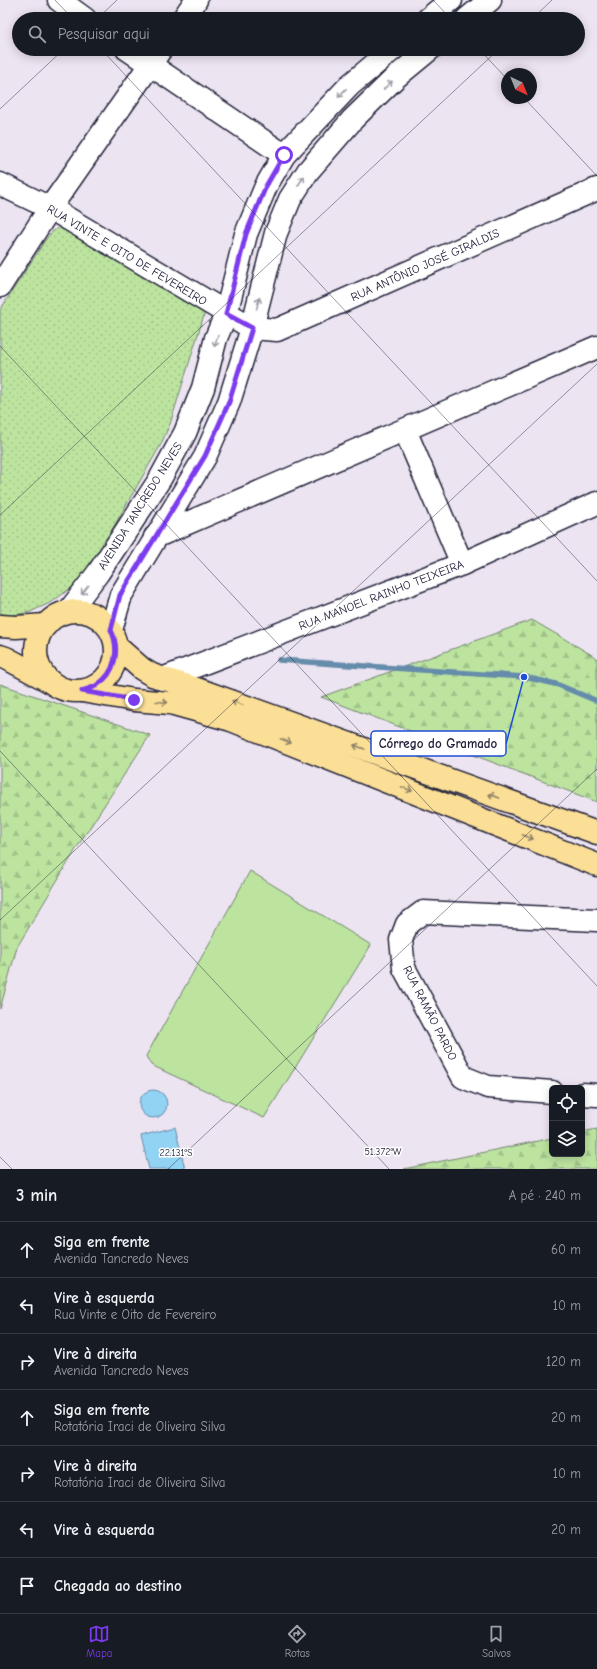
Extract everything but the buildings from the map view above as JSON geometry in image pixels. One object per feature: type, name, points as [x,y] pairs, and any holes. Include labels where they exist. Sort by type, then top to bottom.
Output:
[{"type":"main road","points":[[52,683],[45,676],[38,664],[36,650],[38,637],[46,625],[69,611],[83,611],[96,615],[107,624],[114,638],[142,669],[152,675],[204,692],[597,832]]},
{"type":"main road","points":[[0,626],[16,627],[46,625]]},
{"type":"main road","points":[[82,691],[96,686],[108,676],[115,661],[114,638]]},
{"type":"main road","points":[[0,656],[68,690],[134,700],[170,703],[231,720],[597,865]]},
{"type":"street","points":[[59,0],[75,12]]},
{"type":"street","points":[[188,12],[196,0]]},
{"type":"street","points":[[436,12],[451,0]]},
{"type":"street","points":[[475,12],[490,0]]},
{"type":"street","name":"AVENIDA TANCREDO NEVES","points":[[69,611],[98,573],[160,479],[185,433],[203,388],[216,338],[226,314],[246,234],[266,186],[284,155],[350,85],[385,56]]},
{"type":"street","points":[[114,638],[120,595],[205,456],[229,402],[252,328],[276,233],[290,199],[308,171],[353,119],[396,77],[422,56]]},
{"type":"street","points":[[0,286],[50,208],[155,57],[284,155]]},
{"type":"street","name":"RUA VINTE E OITO DE FEVEREIRO","points":[[0,184],[50,208],[226,314],[252,328]]},
{"type":"street","name":"RUA ANTÔNIO JOSÉ GIRALDIS","points":[[252,328],[277,330],[597,189]]},
{"type":"street","points":[[155,537],[597,347]]},
{"type":"street","points":[[405,430],[462,564]]},
{"type":"street","name":"RUA MANOEL RAINHO TEIXEIRA","points":[[162,679],[462,564],[597,503]]},
{"type":"street","name":"RUA RAMÃO PARDO","points":[[549,1092],[488,1087],[463,1077],[404,968],[401,940],[407,924],[423,912],[597,920]]},
{"type":"street","points":[[585,1094],[597,1095]]},
{"type":"green space","points":[[60,227],[71,228],[205,312],[170,424],[160,446],[90,568],[72,587],[52,602],[30,612],[9,616],[0,613],[0,310],[46,239],[52,232]]},
{"type":"green space","points":[[532,620],[597,658],[597,802],[321,697]]},
{"type":"green space","points":[[0,684],[150,735],[81,841],[17,947],[0,1009]]},
{"type":"green space","points":[[250,871],[371,945],[264,1118],[151,1065],[146,1056]]},
{"type":"green space","points":[[597,1129],[597,1169],[404,1169],[549,1139],[549,1157],[585,1157],[585,1131]]},
{"type":"water","points":[[153,1090],[163,1094],[167,1104],[163,1114],[153,1118],[143,1114],[139,1104],[143,1094]]},
{"type":"water","points":[[175,1127],[185,1169],[149,1169],[141,1136]]},
{"type":"waterway","points":[[279,660],[524,677],[556,684],[597,701]]},
{"type":"place","name":"Córrego do Gramado","points":[[524,677]]},
{"type":"route","points":[[134,700],[82,691],[96,686],[108,676],[115,661],[117,652],[114,636],[111,630],[120,595],[205,456],[229,402],[252,328],[226,314],[246,234],[266,186],[284,155]]}]
